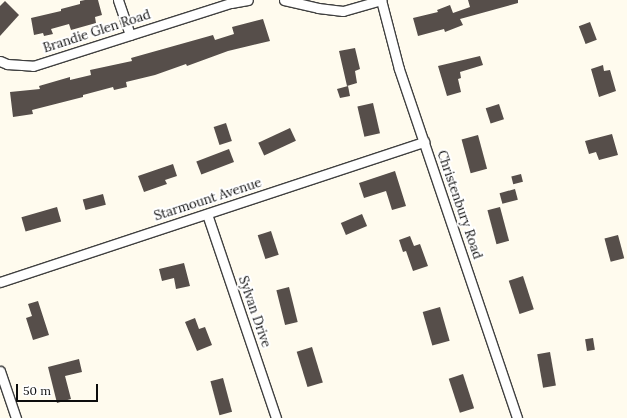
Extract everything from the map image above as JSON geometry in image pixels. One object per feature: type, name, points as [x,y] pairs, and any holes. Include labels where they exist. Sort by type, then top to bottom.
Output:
[{"type":"street","points":[[118,0],[130,35]]},
{"type":"street","name":"Brandie Glen Road","points":[[0,61],[7,64],[33,66],[231,3],[248,0]]},
{"type":"street","points":[[284,0],[343,12],[381,0]]},
{"type":"street","name":"Christenbury Road","points":[[381,0],[400,69],[517,418]]},
{"type":"street","name":"Starmount Avenue","points":[[0,282],[424,142]]},
{"type":"street","name":"Sylvan Drive","points":[[207,214],[276,418]]},
{"type":"street","points":[[0,371],[16,418]]},
{"type":"building","points":[[98,0],[102,15],[95,17],[96,23],[71,30],[69,24],[51,29],[53,34],[44,36],[43,33],[34,35],[31,18],[61,11],[61,9],[80,4],[80,1]]},
{"type":"building","points":[[468,0],[518,0],[518,3],[460,19],[463,25],[445,32],[444,29],[418,36],[413,18],[438,12],[437,10],[450,5],[453,13],[470,7]]},
{"type":"building","points":[[5,1],[19,15],[0,36],[0,6]]},
{"type":"building","points":[[263,19],[270,41],[228,51],[187,66],[186,64],[155,75],[126,82],[127,87],[114,90],[113,87],[83,95],[83,97],[32,110],[33,114],[13,117],[10,92],[40,89],[39,86],[70,77],[70,80],[91,75],[90,70],[132,61],[131,58],[213,35],[215,40],[234,34],[232,27]]},
{"type":"building","points":[[590,22],[597,40],[586,44],[579,26]]},
{"type":"building","points":[[355,48],[360,69],[355,71],[357,83],[347,86],[339,51]]},
{"type":"building","points":[[480,56],[483,65],[460,72],[461,78],[458,79],[461,92],[447,96],[438,66]]},
{"type":"building","points":[[603,65],[604,71],[610,70],[616,91],[599,97],[591,69]]},
{"type":"building","points":[[348,86],[350,96],[340,98],[337,89]]},
{"type":"building","points":[[373,103],[380,133],[364,137],[357,107]]},
{"type":"building","points":[[499,104],[504,119],[491,124],[486,108]]},
{"type":"building","points":[[226,123],[232,141],[220,145],[214,127]]},
{"type":"building","points":[[290,128],[296,141],[264,155],[258,143]]},
{"type":"building","points":[[612,134],[618,155],[599,160],[596,152],[589,154],[585,141]]},
{"type":"building","points":[[478,135],[487,169],[471,173],[462,139]]},
{"type":"building","points":[[229,149],[234,162],[201,175],[196,162]]},
{"type":"building","points":[[173,164],[177,176],[165,180],[167,184],[144,192],[138,176]]},
{"type":"building","points":[[395,171],[406,206],[392,210],[386,191],[364,198],[359,183]]},
{"type":"building","points":[[521,174],[523,182],[513,184],[511,176]]},
{"type":"building","points":[[515,189],[518,200],[502,204],[500,193]]},
{"type":"building","points":[[103,194],[106,205],[86,210],[83,199]]},
{"type":"building","points":[[57,207],[61,221],[26,232],[21,217]]},
{"type":"building","points":[[500,207],[509,241],[497,244],[487,210]]},
{"type":"building","points":[[362,214],[367,226],[346,235],[341,223]]},
{"type":"building","points":[[271,231],[279,255],[265,259],[258,235]]},
{"type":"building","points":[[618,235],[624,258],[611,262],[604,239]]},
{"type":"building","points":[[410,236],[414,246],[420,244],[428,266],[413,271],[406,251],[403,252],[399,240]]},
{"type":"building","points":[[184,263],[190,286],[176,289],[174,278],[162,281],[159,269]]},
{"type":"building","points":[[523,276],[534,309],[520,314],[509,281]]},
{"type":"building","points":[[289,287],[298,322],[285,325],[276,290]]},
{"type":"building","points":[[38,301],[49,335],[33,340],[26,318],[32,316],[28,304]]},
{"type":"building","points":[[440,307],[450,341],[432,346],[423,312]]},
{"type":"building","points":[[195,318],[199,329],[205,327],[212,345],[197,351],[185,322]]},
{"type":"building","points":[[593,338],[595,350],[587,351],[585,339]]},
{"type":"building","points":[[312,347],[323,382],[308,387],[297,352]]},
{"type":"building","points":[[550,352],[556,385],[543,388],[537,354]]},
{"type":"building","points":[[79,359],[82,372],[65,376],[71,399],[57,403],[48,367]]},
{"type":"building","points":[[463,374],[474,408],[460,413],[449,379]]},
{"type":"building","points":[[223,378],[232,412],[220,415],[210,381]]}]
